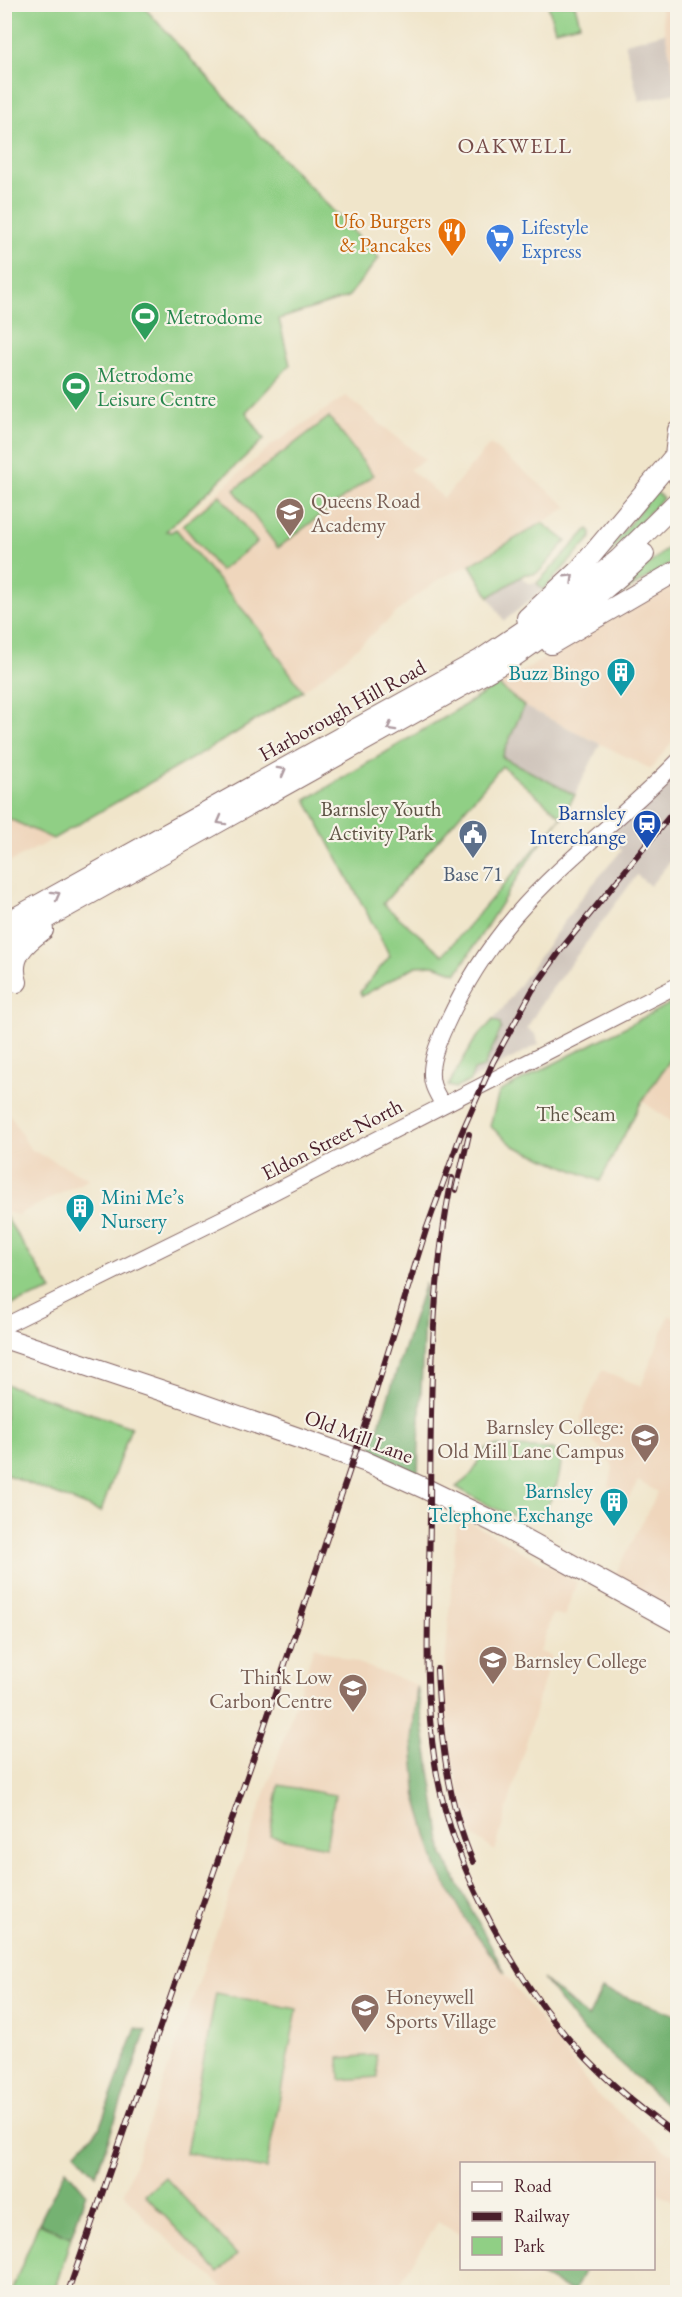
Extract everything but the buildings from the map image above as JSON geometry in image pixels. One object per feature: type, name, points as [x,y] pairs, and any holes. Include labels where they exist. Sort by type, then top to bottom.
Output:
[{"type":"highway","points":[[480,660],[579,569],[674,465],[678,430]]},
{"type":"highway","name":"Harborough Hill Road","points":[[4,942],[512,658],[569,618],[617,580],[657,532],[678,501]]},
{"type":"highway","name":"Harborough Hill Road","points":[[4,924],[480,660],[575,596],[619,560],[657,532],[678,520]]},
{"type":"highway","points":[[512,658],[555,642],[675,574]]},
{"type":"highway","points":[[4,974],[17,982],[14,964],[19,951],[26,943],[91,894]]},
{"type":"highway","name":"Old Mill Lane","points":[[4,1338],[364,1461],[494,1522],[678,1623]]},
{"type":"street","points":[[443,1105],[432,1085],[433,1061],[440,1037],[463,988],[485,955],[526,904],[678,761]]},
{"type":"street","name":"Eldon Street North","points":[[4,1326],[187,1236],[678,985]]},
{"type":"shaded area","points":[[660,5],[677,5],[676,87],[665,33]]},
{"type":"shaded area","points":[[665,33],[677,96],[676,93],[639,101],[625,43]]},
{"type":"shaded area","name":"Queens Road Academy","points":[[346,396],[425,460],[409,469],[444,498],[490,444],[568,507],[470,565],[443,577],[413,598],[341,662],[303,691],[258,628],[176,529],[269,447]]},
{"type":"shaded area","points":[[521,577],[529,583],[537,583],[543,590],[504,621],[489,597]]},
{"type":"shaded area","points":[[677,583],[677,735],[651,769],[524,706],[498,685]]},
{"type":"shaded area","points":[[524,706],[600,744],[575,795],[502,757]]},
{"type":"shaded area","name":"Barnsley Interchange","points":[[677,777],[677,853],[650,886],[637,875],[545,998],[527,1028],[535,1034],[539,1044],[458,1087],[474,1041],[503,1008],[581,898],[622,850],[608,837],[649,795]]},
{"type":"shaded area","points":[[5,817],[53,839],[5,865]]},
{"type":"shaded area","points":[[677,1050],[677,1125],[642,1101]]},
{"type":"shaded area","points":[[5,1106],[30,1149],[90,1179],[17,1215],[5,1212]]},
{"type":"shaded area","name":"Barnsley College: Old Mill Lane Campus","points":[[669,1315],[677,1319],[677,1610],[647,1596],[615,1575],[658,1492],[638,1481],[629,1498],[609,1486],[613,1468],[610,1460],[582,1427],[581,1417],[602,1370],[641,1386]]},
{"type":"shaded area","name":"Barnsley College","points":[[457,1515],[577,1582],[564,1617],[552,1614],[540,1652],[551,1656],[495,1851],[471,1834],[441,1717]]},
{"type":"shaded area","name":"Honeywell Sports Village","points":[[314,1647],[417,1685],[412,1741],[417,1800],[437,1869],[471,1928],[596,2094],[665,2150],[677,2156],[677,2203],[655,2192],[655,2162],[460,2162],[460,2234],[438,2222],[394,2292],[228,2292],[149,2223],[124,2193],[271,1777]]},
{"type":"green space","points":[[5,4],[142,5],[254,129],[379,258],[348,297],[279,319],[290,365],[246,412],[264,439],[166,531],[171,532],[176,529],[258,628],[303,691],[234,734],[53,839],[5,817]]},
{"type":"green space","points":[[548,5],[575,5],[580,24],[555,30]]},
{"type":"green space","points":[[329,417],[373,475],[278,548],[234,490]]},
{"type":"green space","points":[[655,491],[663,498],[591,573]]},
{"type":"green space","points":[[220,495],[257,542],[220,571],[183,525]]},
{"type":"green space","points":[[542,523],[566,541],[541,570],[535,574],[525,574],[489,597],[470,565]]},
{"type":"green space","points":[[588,529],[591,532],[591,538],[543,590],[537,583]]},
{"type":"green space","points":[[673,543],[676,560],[605,604]]},
{"type":"green space","name":"Barnsley Youth Activity Park","points":[[498,685],[524,706],[502,757],[575,795],[562,817],[502,766],[383,904],[443,955],[556,824],[528,861],[457,973],[434,965],[416,966],[362,996],[360,992],[390,956],[306,800]]},
{"type":"green space","name":"The Seam","points":[[677,1000],[677,1050],[642,1101],[600,1181],[514,1146],[490,1126],[499,1092]]},
{"type":"green space","points":[[493,1020],[500,1023],[501,1029],[484,1067],[474,1070],[470,1081],[456,1088],[448,1086],[474,1041]]},
{"type":"green space","points":[[4,1214],[52,1290],[9,1306],[4,1306]]},
{"type":"green space","points":[[425,1283],[418,1474],[371,1450]]},
{"type":"green space","points":[[5,1384],[131,1427],[101,1512],[5,1474]]},
{"type":"green space","points":[[495,1446],[553,1449],[561,1455],[556,1487],[540,1516],[530,1518],[508,1514],[456,1487],[473,1473],[480,1454],[485,1449]]},
{"type":"green space","points":[[417,1685],[443,1855],[505,1973],[471,1928],[437,1869],[417,1800],[412,1741]]},
{"type":"green space","points":[[279,1785],[335,1795],[326,1847],[270,1836]]},
{"type":"green space","points":[[543,1979],[588,2018],[602,1989],[677,2015],[677,2111],[664,2103],[581,2028]]},
{"type":"green space","points":[[216,1993],[297,2009],[266,2169],[186,2153]]},
{"type":"green space","points":[[136,2028],[146,2031],[96,2175],[75,2152],[99,2129]]},
{"type":"green space","points":[[376,2055],[378,2077],[340,2080],[339,2058]]},
{"type":"green space","points":[[66,2169],[86,2193],[71,2237],[39,2223]]},
{"type":"green space","points":[[165,2177],[237,2255],[218,2273],[145,2195]]},
{"type":"green space","points":[[39,2223],[71,2237],[54,2292],[11,2292]]},
{"type":"green space","points":[[528,2270],[585,2270],[574,2292]]},
{"type":"railway","points":[[68,2292],[261,1736],[374,1397],[426,1230],[461,1134],[493,1062],[532,991],[563,947],[678,806]]},
{"type":"railway","points":[[456,1190],[469,1134]]},
{"type":"railway","points":[[452,1178],[439,1260],[433,1342],[431,1424],[429,1699],[435,1763],[443,1803],[456,1845],[473,1886],[494,1928],[542,2005],[569,2039],[606,2078],[678,2136]]},
{"type":"railway","points":[[437,1669],[446,1767],[457,1816],[473,1862]]},
{"type":"place","name":"Ufo Burgers & Pancakes","points":[[452,258]]},
{"type":"place","name":"Lifestyle Express","points":[[500,264]]},
{"type":"place","name":"Metrodome","points":[[145,342]]},
{"type":"place","name":"Metrodome Leisure Centre","points":[[76,412]]},
{"type":"place","name":"Queens Road Academy","points":[[290,538]]},
{"type":"place","name":"Buzz Bingo","points":[[621,698]]},
{"type":"place","name":"Barnsley Interchange","points":[[647,850]]},
{"type":"place","name":"Base 71","points":[[473,860]]},
{"type":"place","name":"Mini Me’s Nursery","points":[[80,1234]]},
{"type":"place","name":"Barnsley College: Old Mill Lane Campus","points":[[645,1464]]},
{"type":"place","name":"Barnsley Telephone Exchange","points":[[614,1528]]},
{"type":"place","name":"Barnsley College","points":[[493,1686]]},
{"type":"place","name":"Think Low Carbon Centre","points":[[353,1714]]},
{"type":"place","name":"Honeywell Sports Village","points":[[365,2034]]},
{"type":"district","name":"OAKWELL","points":[[515,145]]}]
